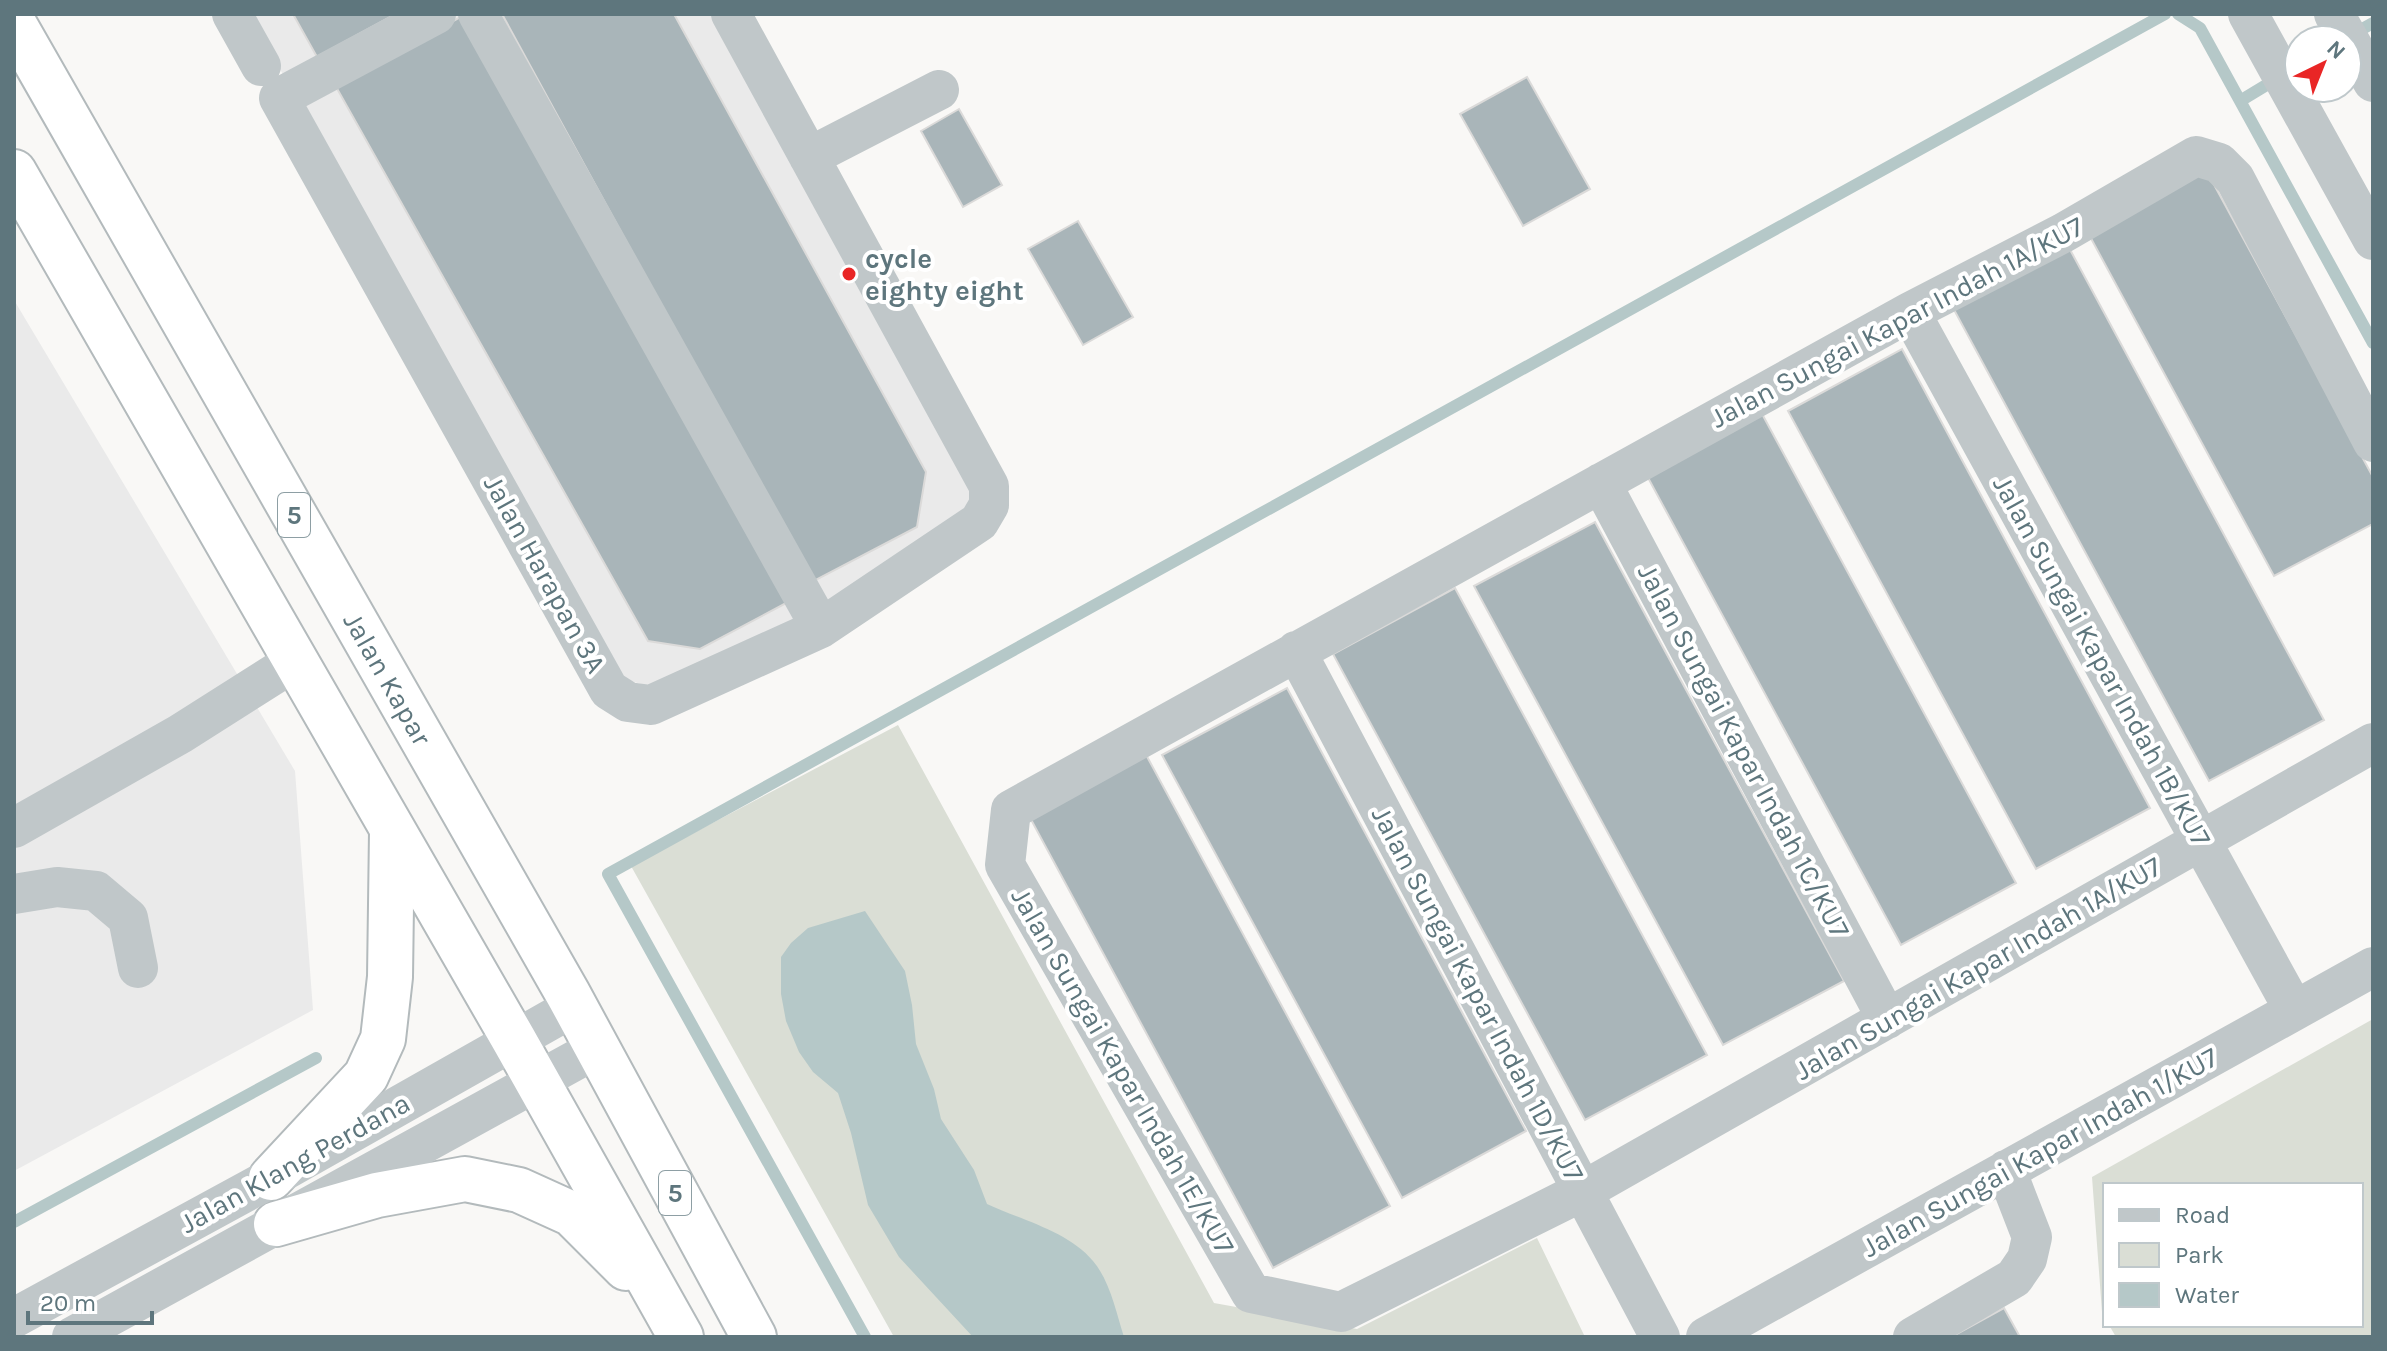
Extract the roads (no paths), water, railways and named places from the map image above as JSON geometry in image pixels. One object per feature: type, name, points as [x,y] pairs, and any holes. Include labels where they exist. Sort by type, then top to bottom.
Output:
[{"type":"highway","name":"Jalan Kapar","points":[[14,24],[575,1006],[754,1337]]},
{"type":"highway","name":"5","points":[[14,172],[673,1322]]},
{"type":"highway","points":[[271,1178],[366,1076],[383,1039],[390,977],[392,830]]},
{"type":"highway","points":[[276,1224],[377,1195],[465,1179],[519,1190],[572,1214],[673,1322]]},
{"type":"street","name":"Jalan Harapan 3A","points":[[232,14],[609,690],[628,702],[651,705],[821,628],[979,522],[989,505],[989,486],[809,157]]},
{"type":"street","points":[[270,82],[436,14]]},
{"type":"street","points":[[478,14],[821,628]]},
{"type":"street","points":[[731,14],[809,157],[939,90]]},
{"type":"street","points":[[2248,14],[2306,118],[2361,188],[2373,240]]},
{"type":"street","points":[[2334,14],[2370,76]]},
{"type":"street","name":"Jalan Sungai Kapar Indah 1A/KU7","points":[[1296,651],[1910,312],[2063,233],[2196,156],[2219,163],[2235,179],[2373,442]]},
{"type":"street","name":"Jalan Sungai Kapar Indah 1B/KU7","points":[[1910,312],[2294,1010]]},
{"type":"street","name":"Jalan Sungai Kapar Indah 1C/KU7","points":[[1601,483],[1887,1019]]},
{"type":"street","name":"Jalan Sungai Kapar Indah 1D/KU7","points":[[1296,651],[1660,1337]]},
{"type":"street","name":"Jalan Sungai Kapar Indah 1E/KU7","points":[[1296,651],[1011,810],[1005,865],[1251,1293],[1341,1312],[1583,1191]]},
{"type":"street","points":[[14,828],[180,734],[295,661]]},
{"type":"street","name":"Jalan Sungai Kapar Indah 1A/KU7","points":[[1583,1191],[2373,743]]},
{"type":"street","points":[[14,894],[57,887],[96,891],[128,918],[138,968]]},
{"type":"street","name":"Jalan Sungai Kapar Indah 1/KU7","points":[[1706,1337],[2373,967]]},
{"type":"street","name":"Jalan Klang Perdana","points":[[14,1318],[271,1178],[575,1006]]},
{"type":"street","name":"Jalan Klang Perdana","points":[[72,1337],[596,1049]]},
{"type":"street","points":[[1913,1337],[2014,1278],[2027,1259],[2032,1237],[2006,1170]]},
{"type":"water","points":[[865,911],[905,971],[916,1044],[934,1089],[941,1119],[974,1170],[987,1204],[1043,1227],[1083,1251],[1104,1278],[1124,1337],[973,1337],[899,1257],[868,1205],[838,1093],[813,1072],[799,1052],[786,1021],[781,994],[781,957],[791,943],[808,928]]},
{"type":"waterway","points":[[865,1337],[608,874],[2165,14]]},
{"type":"waterway","points":[[2178,14],[2200,28],[2373,343]]},
{"type":"waterway","points":[[2363,28],[2373,23]]},
{"type":"waterway","points":[[2240,101],[2278,78]]},
{"type":"waterway","points":[[14,1222],[316,1058]]},
{"type":"place","name":"cycle eighty eight","points":[[849,274]]}]
